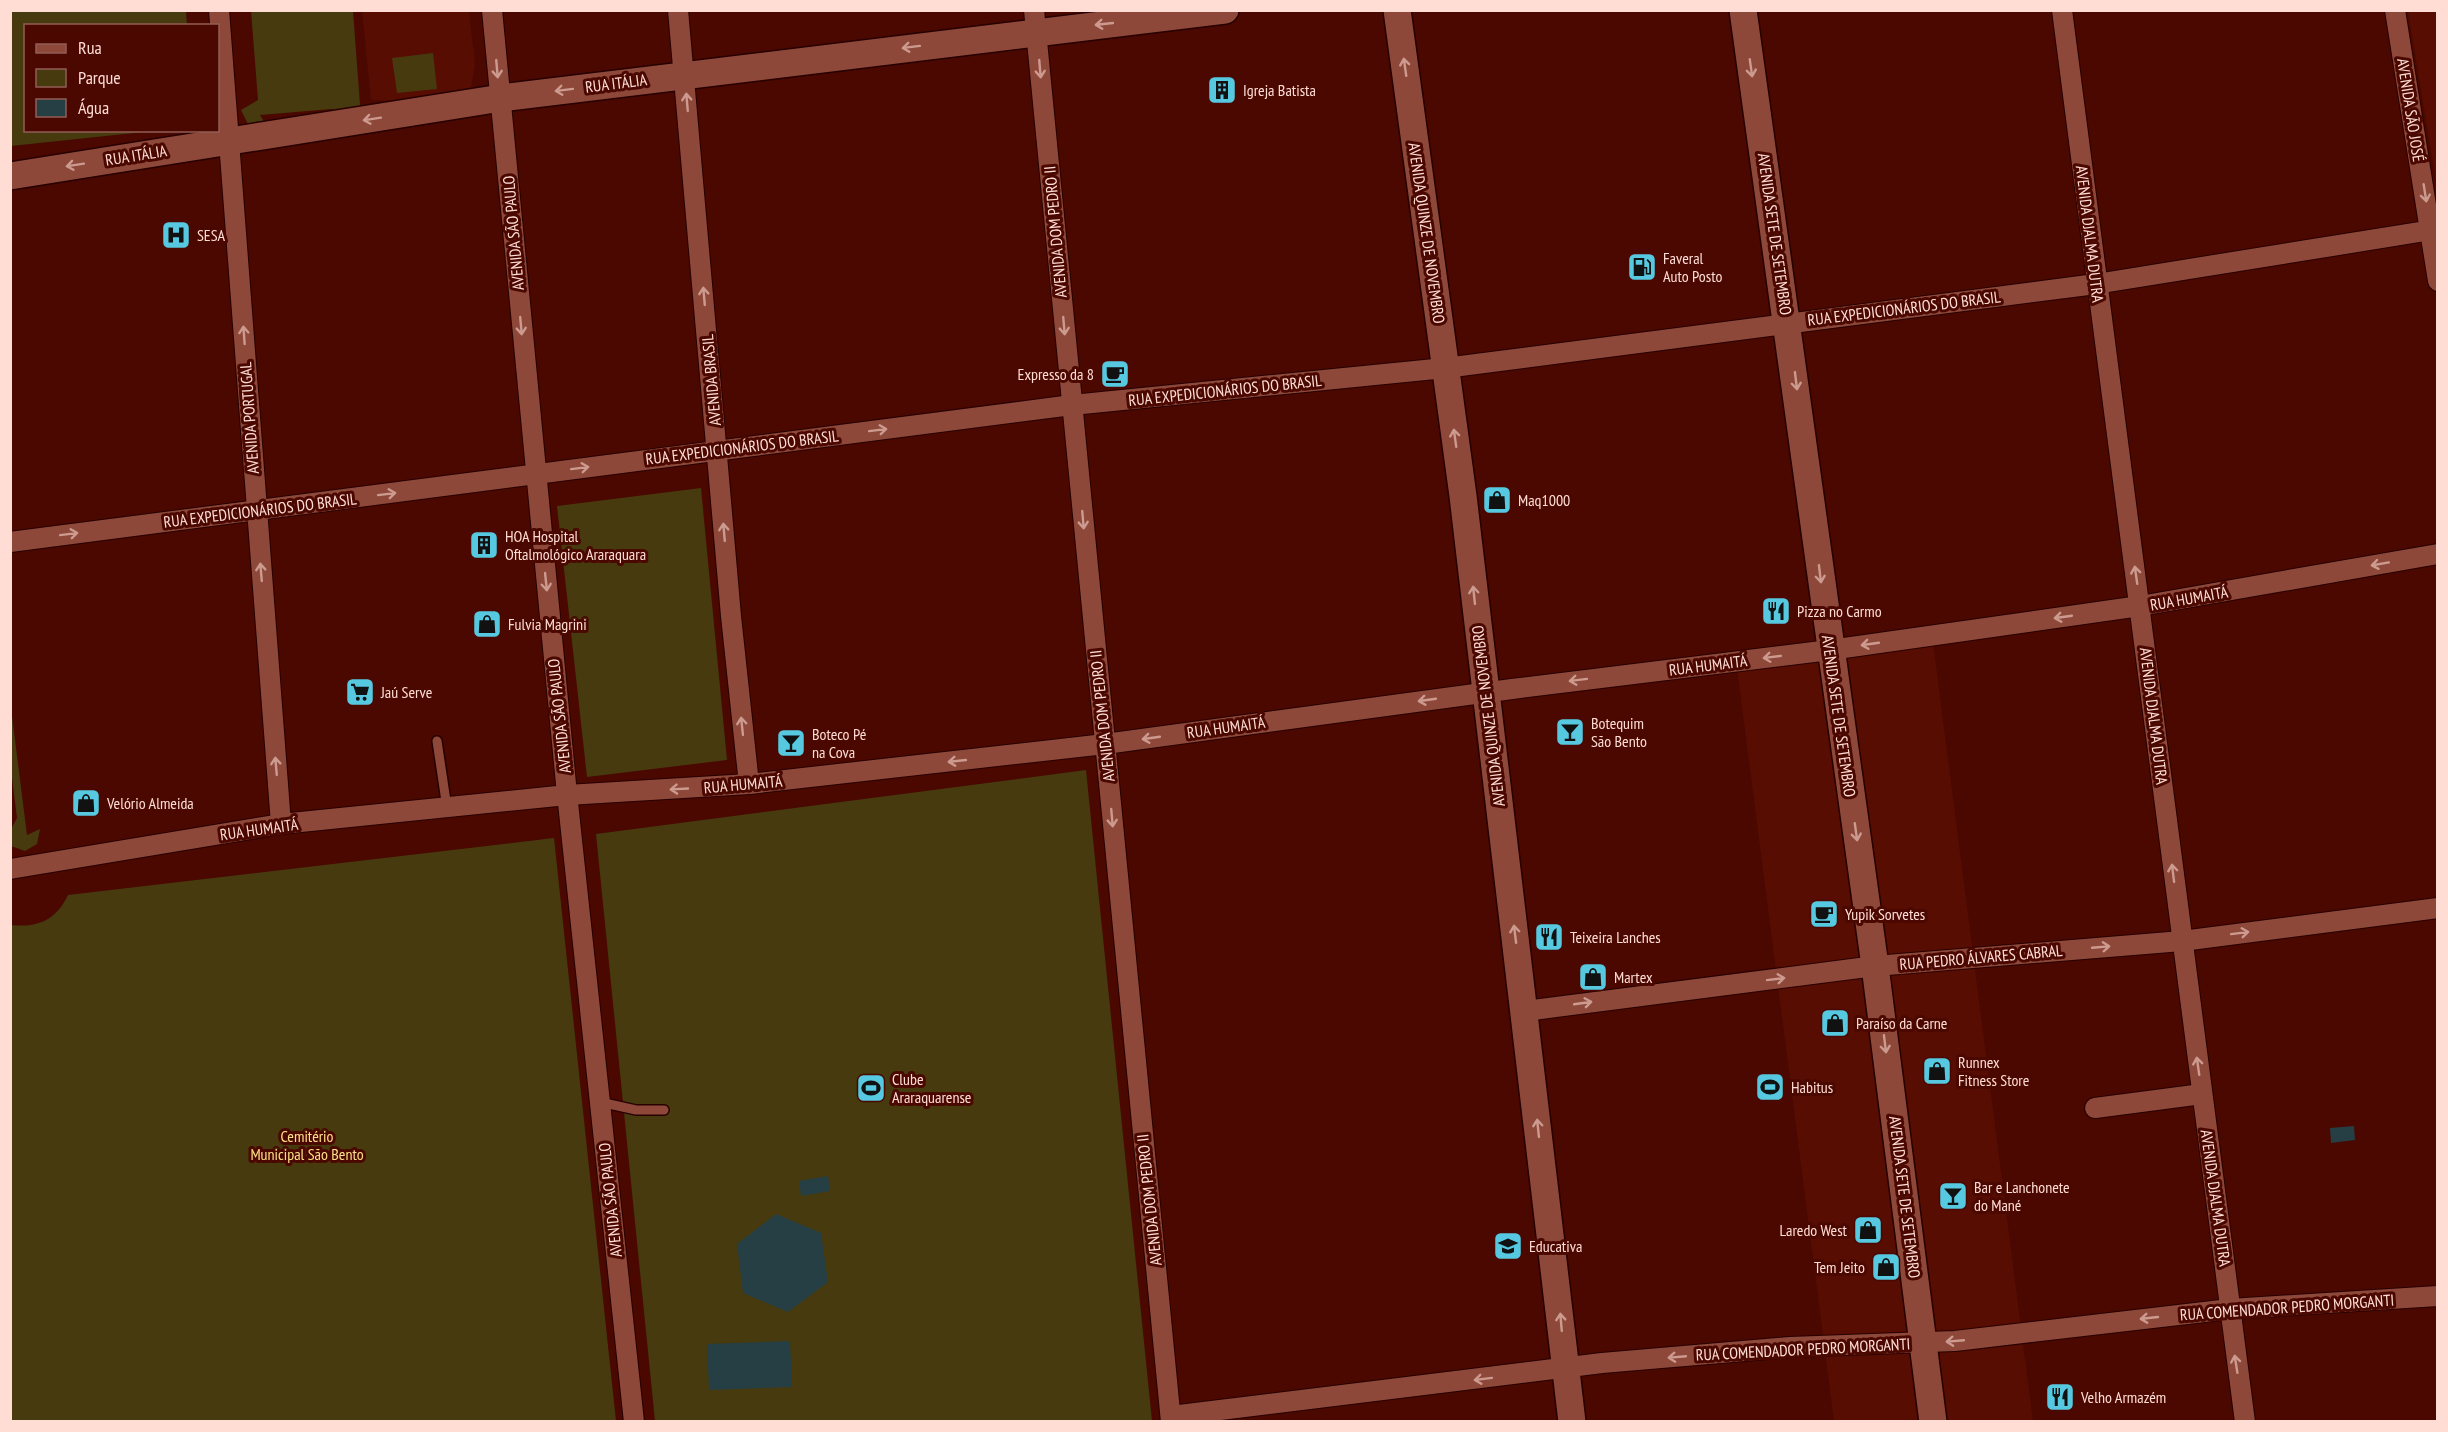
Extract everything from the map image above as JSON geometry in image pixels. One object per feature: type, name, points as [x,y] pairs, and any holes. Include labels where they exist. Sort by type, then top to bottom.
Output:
[{"type":"street","name":"AVENIDA PORTUGAL","points":[[219,10],[281,825]]},
{"type":"street","name":"AVENIDA SÃO PAULO","points":[[492,10],[567,795],[634,1422]]},
{"type":"street","name":"AVENIDA BRASIL","points":[[678,10],[731,616],[749,784]]},
{"type":"street","name":"RUA ITÁLIA","points":[[10,176],[230,139],[501,98],[685,74],[1035,21],[1225,10]]},
{"type":"street","name":"AVENIDA QUINZE DE NOVEMBRO","points":[[1397,10],[1463,496],[1572,1422]]},
{"type":"street","name":"AVENIDA SETE DE SETEMBRO","points":[[1743,10],[1875,966],[1932,1422]]},
{"type":"street","name":"AVENIDA DJALMA DUTRA","points":[[2062,10],[2245,1422]]},
{"type":"street","name":"AVENIDA SÃO JOSÉ","points":[[2395,10],[2434,229],[2438,281]]},
{"type":"street","name":"AVENIDA DOM PEDRO II","points":[[1035,21],[1171,1419]]},
{"type":"street","name":"RUA EXPEDICIONÁRIOS DO BRASIL","points":[[10,542],[1072,405],[1445,368],[2096,284],[2434,229]]},
{"type":"street","name":"RUA HUMAITÁ","points":[[10,869],[281,825],[567,795],[749,784],[1105,744],[1485,692],[1830,650],[2140,606],[2438,554]]},
{"type":"street","name":"RUA PEDRO ÁLVARES CABRAL","points":[[1525,1011],[1875,966],[2182,941],[2438,908]]},
{"type":"street","points":[[2095,1108],[2202,1094]]},
{"type":"street","name":"RUA COMENDADOR PEDRO MORGANTI","points":[[1171,1419],[1602,1364],[1790,1347],[1955,1341],[2230,1309],[2438,1296]]},
{"type":"lane","points":[[437,741],[447,808]]},
{"type":"lane","points":[[600,1102],[636,1110],[663,1110]]},
{"type":"shaded area","points":[[362,11],[469,11],[475,64],[471,89],[460,93],[398,101],[371,100]]},
{"type":"shaded area","points":[[2408,11],[2437,11],[2437,187]]},
{"type":"shaded area","points":[[1933,642],[2033,1421],[1834,1421],[1737,668]]},
{"type":"green space","points":[[10,11],[186,11],[187,24],[24,24],[24,132],[144,132],[11,146]]},
{"type":"green space","points":[[251,11],[353,11],[361,118],[346,120],[332,109],[260,115],[268,128],[251,130],[241,110],[258,100]]},
{"type":"green space","points":[[433,53],[437,89],[397,93],[392,58]]},
{"type":"green space","points":[[701,488],[727,760],[587,777],[557,506]]},
{"type":"green space","points":[[10,700],[27,835],[40,829],[37,844],[25,851],[11,846],[11,829],[17,818],[10,762]]},
{"type":"green space","name":"Clube Araraquarense","points":[[1086,770],[1152,1421],[655,1421],[596,834]]},
{"type":"green space","name":"Cemitério Municipal São Bento","points":[[554,838],[616,1421],[11,1421],[11,925],[30,925],[45,920],[58,911],[68,895]]},
{"type":"water","points":[[2354,1126],[2355,1140],[2331,1143],[2330,1128]]},
{"type":"water","points":[[828,1176],[830,1191],[801,1196],[799,1181]]},
{"type":"water","points":[[776,1214],[821,1233],[828,1282],[788,1312],[743,1293],[737,1244]]},
{"type":"water","points":[[790,1341],[792,1387],[709,1390],[707,1344]]},
{"type":"place","name":"Igreja Batista","points":[[1222,90]]},
{"type":"place","name":"SESA","points":[[176,235]]},
{"type":"place","name":"Faveral Auto Posto","points":[[1642,267]]},
{"type":"place","name":"Expresso da 8","points":[[1115,374]]},
{"type":"place","name":"Maq1000","points":[[1497,500]]},
{"type":"place","name":"HOA Hospital Oftalmológico Araraquara","points":[[484,545]]},
{"type":"place","name":"Pizza no Carmo","points":[[1776,611]]},
{"type":"place","name":"Fulvia Magrini","points":[[487,624]]},
{"type":"place","name":"Jaú Serve","points":[[360,692]]},
{"type":"place","name":"Botequim São Bento","points":[[1570,732]]},
{"type":"place","name":"Boteco Pé na Cova","points":[[791,743]]},
{"type":"place","name":"Velório Almeida","points":[[86,803]]},
{"type":"place","name":"Yupik Sorvetes","points":[[1824,914]]},
{"type":"place","name":"Teixeira Lanches","points":[[1549,937]]},
{"type":"place","name":"Martex","points":[[1593,977]]},
{"type":"place","name":"Paraíso da Carne","points":[[1835,1023]]},
{"type":"place","name":"Runnex Fitness Store","points":[[1937,1071]]},
{"type":"place","name":"Habitus","points":[[1770,1087]]},
{"type":"place","name":"Clube Araraquarense","points":[[871,1088]]},
{"type":"place","name":"Bar e Lanchonete do Mané","points":[[1953,1196]]},
{"type":"place","name":"Laredo West","points":[[1868,1230]]},
{"type":"place","name":"Educativa","points":[[1508,1246]]},
{"type":"place","name":"Tem Jeito","points":[[1886,1267]]},
{"type":"place","name":"Velho Armazém","points":[[2060,1397]]}]
